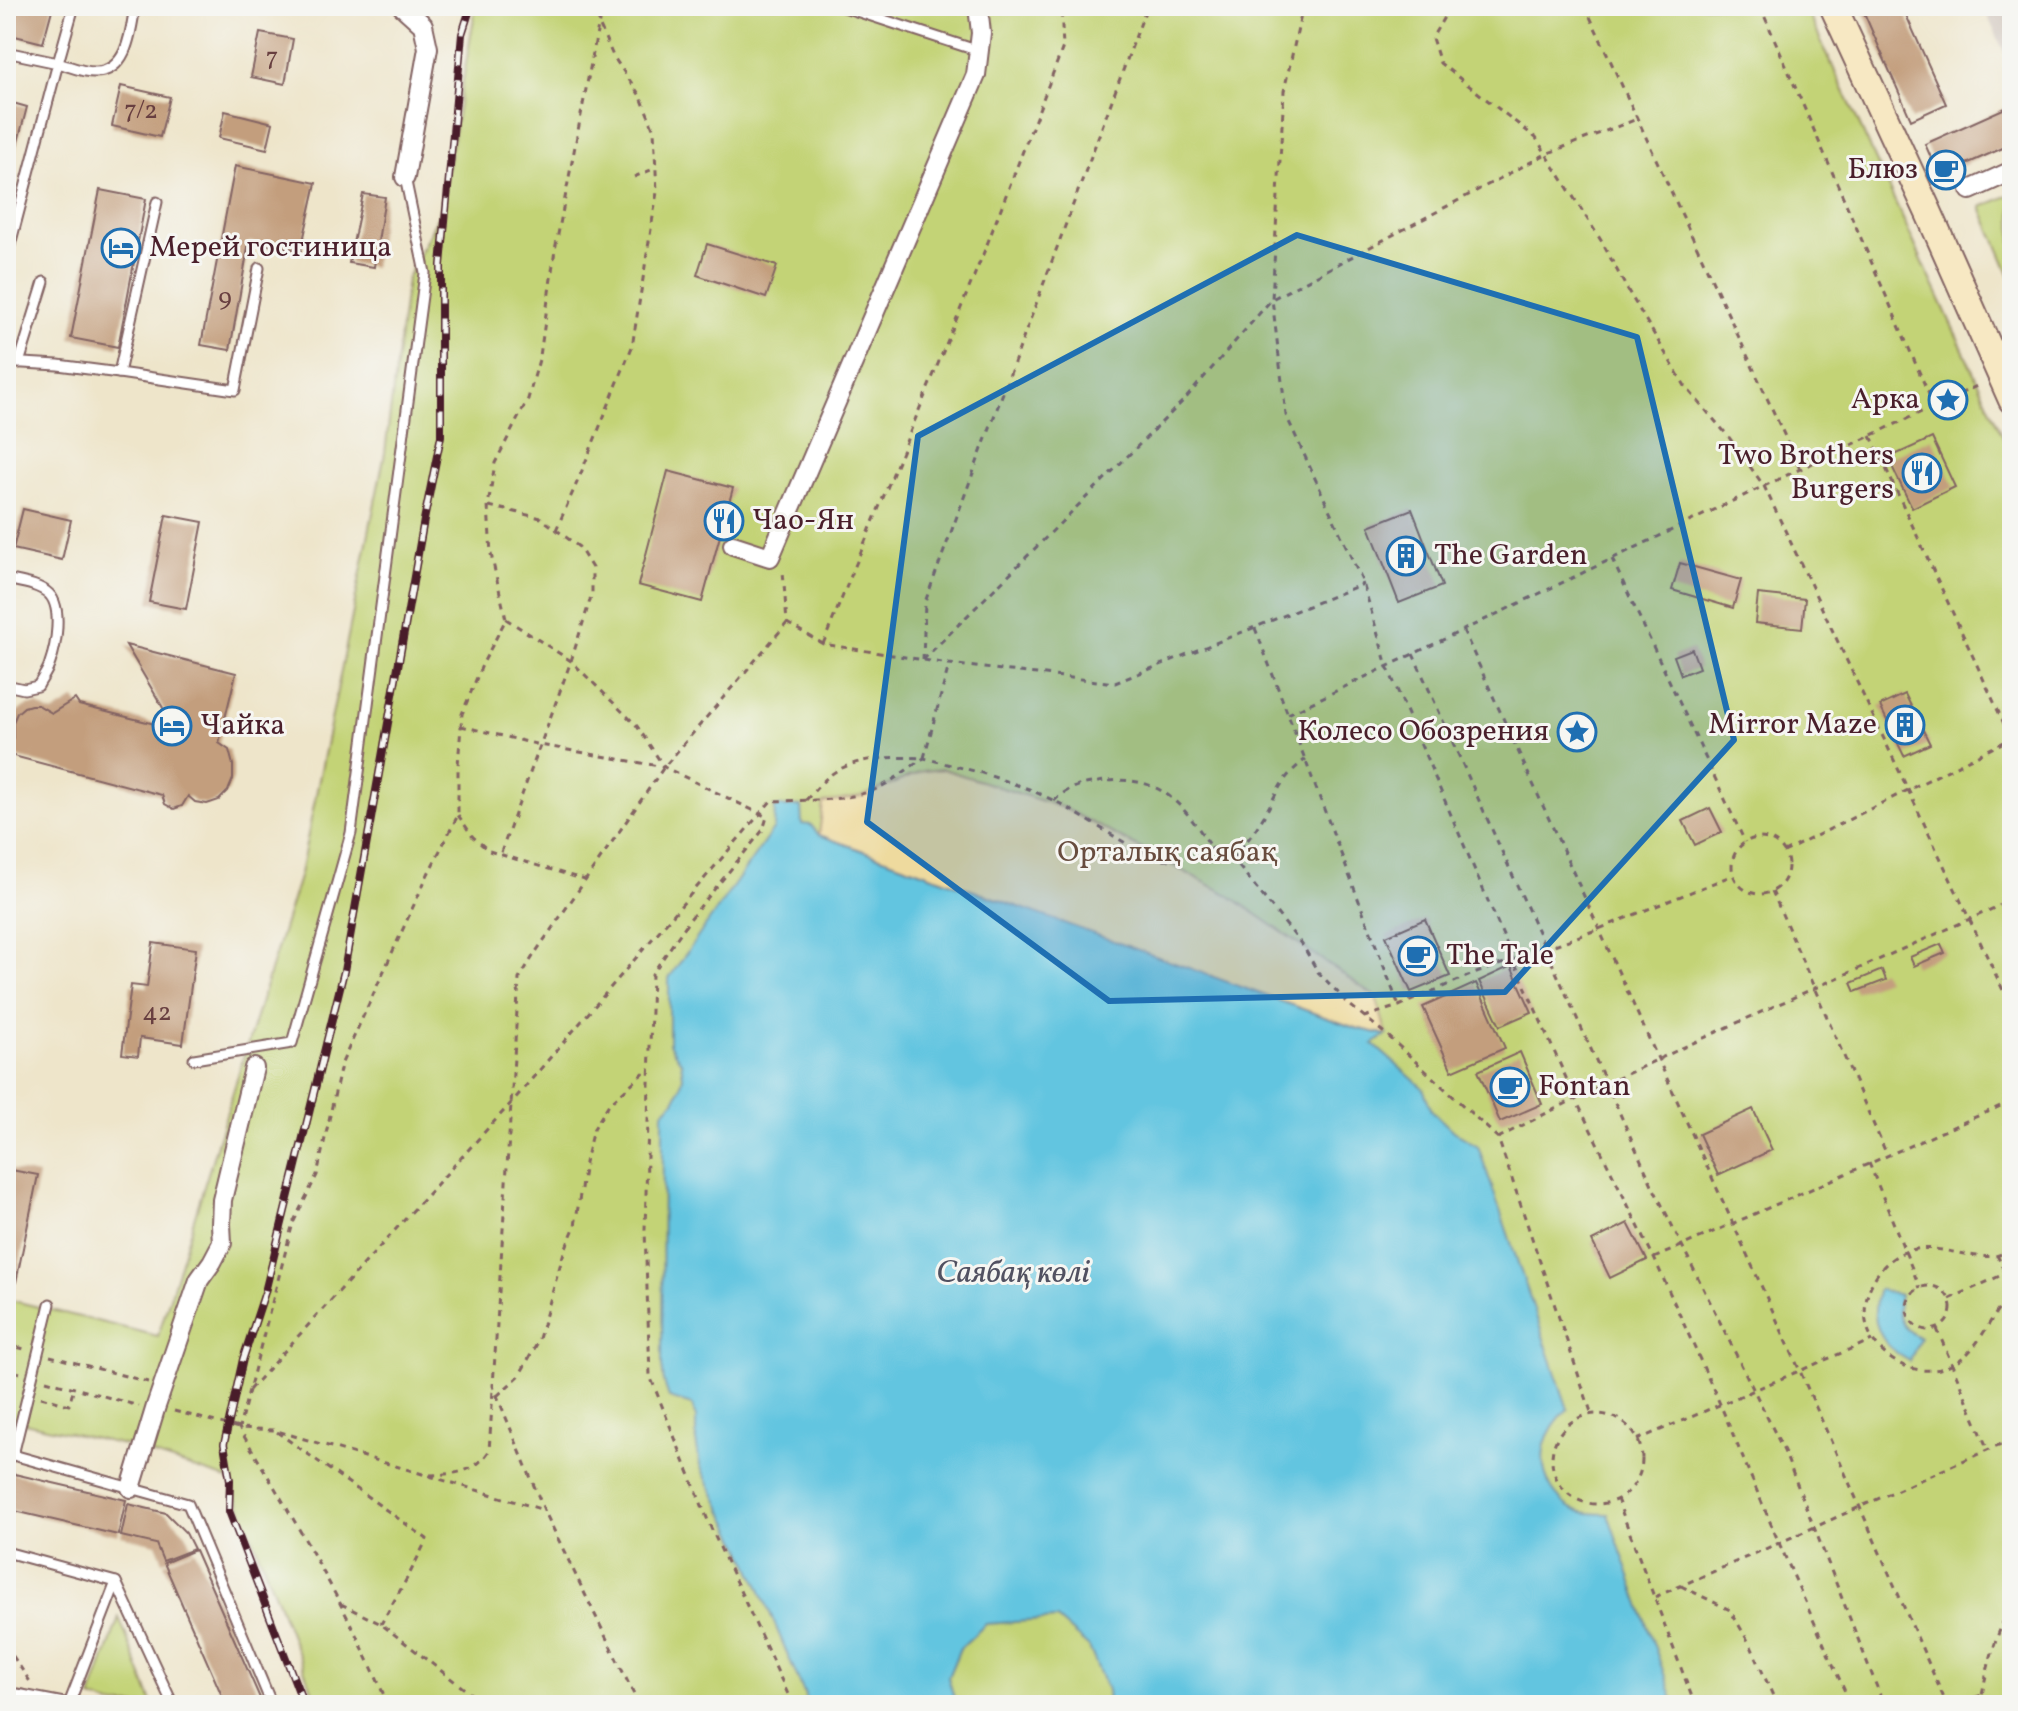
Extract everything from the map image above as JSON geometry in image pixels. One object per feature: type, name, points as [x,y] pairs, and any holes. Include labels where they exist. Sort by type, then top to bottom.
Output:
[{"type":"main road","points":[[1833,6],[2012,400]]},
{"type":"street","points":[[402,6],[423,25],[428,48],[405,177]]},
{"type":"street","points":[[733,545],[770,557],[976,75],[981,33],[978,6]]},
{"type":"street","points":[[1970,190],[2012,171]]},
{"type":"street","points":[[131,1488],[199,1280],[222,1243],[222,1200],[254,1068]]},
{"type":"lane","points":[[6,260],[74,6]]},
{"type":"lane","points":[[6,52],[96,72],[113,67],[124,53],[135,6]]},
{"type":"lane","points":[[841,6],[979,51]]},
{"type":"lane","points":[[194,1059],[292,1043],[351,833],[425,273],[405,177]]},
{"type":"lane","points":[[119,373],[157,202]]},
{"type":"lane","points":[[6,362],[58,365],[235,390],[259,268]]},
{"type":"lane","points":[[19,363],[44,282]]},
{"type":"lane","points":[[6,579],[49,594],[56,606],[57,620],[50,666],[38,686],[24,689],[6,685]]},
{"type":"lane","points":[[50,1304],[10,1454],[188,1504],[272,1705]]},
{"type":"lane","points":[[6,1552],[116,1582],[173,1705]]},
{"type":"lane","points":[[6,1695],[17,1694],[69,1704],[116,1582]]},
{"type":"path","points":[[388,1705],[371,1664],[339,1603],[239,1428],[293,1223],[317,1175],[341,1065],[458,815],[462,714],[482,665],[506,619],[491,554],[488,506],[495,463],[528,399],[540,356],[555,250],[602,6]]},
{"type":"path","points":[[823,644],[986,247],[1063,47],[1061,6]]},
{"type":"path","points":[[923,660],[925,602],[1147,6]]},
{"type":"path","points":[[1303,6],[1284,91],[1272,299],[1286,415],[1363,583],[1387,666],[1513,959],[1575,1098],[1654,1258],[1851,1705]]},
{"type":"path","points":[[1446,6],[1444,17],[1432,38],[1440,63],[1536,138],[1602,242],[1685,386],[1728,436],[1764,486],[2012,1009]]},
{"type":"path","points":[[1585,6],[1800,469]]},
{"type":"path","points":[[1760,6],[1934,407]]},
{"type":"path","points":[[556,530],[632,347],[657,192],[654,130],[641,97],[613,56],[598,22]]},
{"type":"path","points":[[923,660],[1186,398],[1272,299],[1546,154],[1637,119]]},
{"type":"path","points":[[634,177],[656,168]]},
{"type":"path","points":[[1288,714],[1981,384]]},
{"type":"path","points":[[1784,852],[2012,739],[1871,436]]},
{"type":"path","points":[[488,506],[541,518],[579,547],[592,568],[592,594],[571,661],[500,855]]},
{"type":"path","points":[[427,1475],[460,1473],[473,1467],[489,1451],[519,979],[664,767],[787,623],[780,534]]},
{"type":"path","points":[[1612,559],[1745,842]]},
{"type":"path","points":[[787,623],[823,644],[949,664],[1115,683],[1363,583]]},
{"type":"path","points":[[506,619],[571,661],[637,726],[664,767]]},
{"type":"path","points":[[1254,628],[1399,1006]]},
{"type":"path","points":[[1463,630],[1800,1371],[1947,1705]]},
{"type":"path","points":[[1413,654],[1653,1187],[1784,1451],[1884,1705]]},
{"type":"path","points":[[249,1390],[512,1102],[771,801],[844,797],[871,791],[895,779],[924,758],[949,664]]},
{"type":"path","points":[[461,726],[540,745],[664,767],[767,817],[763,830],[690,919],[652,974],[645,1230],[650,1376],[711,1528],[793,1705]]},
{"type":"path","points":[[806,800],[839,769],[869,759],[924,758],[1029,789],[1132,847],[1163,860],[1180,859],[1212,848]]},
{"type":"path","points":[[1233,859],[1264,816],[1279,787],[1291,771],[1306,759]]},
{"type":"path","points":[[1054,801],[1065,790],[1117,779],[1142,782],[1169,795],[1192,819],[1212,848],[1233,859],[1303,946],[1318,972],[1498,1138],[1592,1415]]},
{"type":"path","points":[[458,815],[473,837],[489,851],[585,880]]},
{"type":"path","points":[[1753,838],[1771,840],[1784,852],[1787,861],[1785,878],[1772,891],[1763,894],[1745,890],[1733,875],[1733,856],[1745,842],[1753,838]]},
{"type":"path","points":[[1364,1017],[1733,875]]},
{"type":"path","points":[[1772,891],[1887,1156]]},
{"type":"path","points":[[1498,1138],[1606,1083],[2012,900]]},
{"type":"path","points":[[497,1396],[519,1376],[538,1342],[564,1252],[575,1226],[593,1130],[609,1104],[650,1068]]},
{"type":"path","points":[[1654,1258],[2012,1101]]},
{"type":"path","points":[[1869,1163],[1920,1288]]},
{"type":"path","points":[[2012,1249],[1997,1255],[1967,1256],[1938,1249],[1905,1252],[1884,1265],[1873,1280],[1866,1301],[1867,1322],[1872,1340],[1888,1358],[1907,1368],[1928,1371],[1953,1364],[1967,1356],[2003,1303],[2012,1295]]},
{"type":"path","points":[[1997,1255],[2012,1286]]},
{"type":"path","points":[[1950,1299],[2006,1273]]},
{"type":"path","points":[[1933,1286],[1950,1299],[1948,1320],[1937,1329],[1922,1329],[1910,1320],[1908,1299],[1920,1288],[1933,1286]]},
{"type":"path","points":[[1937,1329],[1988,1450]]},
{"type":"path","points":[[1637,1440],[1872,1340]]},
{"type":"path","points":[[6,1344],[163,1386]]},
{"type":"path","points":[[6,1369],[239,1428],[274,1430],[544,1510]]},
{"type":"path","points":[[493,1386],[544,1510],[639,1705]]},
{"type":"path","points":[[28,1394],[69,1405],[74,1388]]},
{"type":"path","points":[[1585,1415],[1614,1417],[1626,1425],[1637,1440],[1641,1464],[1637,1478],[1629,1490],[1617,1499],[1588,1503],[1562,1488],[1555,1475],[1552,1460],[1560,1432],[1585,1415]]},
{"type":"path","points":[[274,1430],[427,1539],[381,1624]]},
{"type":"path","points":[[1655,1597],[2012,1439]]},
{"type":"path","points":[[1617,1499],[1695,1705]]},
{"type":"path","points":[[1681,1586],[1730,1610],[1751,1646],[1777,1705]]},
{"type":"path","points":[[339,1603],[381,1624],[485,1705]]},
{"type":"path","points":[[1980,1705],[1993,1649],[2012,1604]]},
{"type":"path","points":[[6,1646],[43,1699]]},
{"type":"path","points":[[1953,1705],[1982,1695]]},
{"type":"highlighted area","points":[[1297,235],[1637,337],[1734,740],[1505,992],[1109,1001],[867,822],[918,436]]},
{"type":"shaded area","points":[[1983,6],[2012,6],[2012,50],[2004,52]]},
{"type":"green space","name":"Орталық саябақ","points":[[476,6],[1805,6],[2012,456],[2012,1705],[318,1705],[230,1480],[124,1445],[6,1419],[6,1299],[158,1336],[300,874],[385,453],[407,279],[440,212]]},
{"type":"green space","points":[[2012,194],[2012,280],[1981,207]]},
{"type":"green space","points":[[119,1617],[153,1705],[114,1705],[91,1698]]},
{"type":"sand","points":[[943,769],[1064,808],[1227,894],[1376,997],[1387,1035],[1355,1028],[819,835],[823,803],[861,797],[923,771]]},
{"type":"water","name":"Саябақ көлі","points":[[801,806],[802,824],[811,825],[819,835],[1355,1028],[1387,1035],[1373,1044],[1423,1088],[1432,1111],[1453,1131],[1478,1146],[1568,1409],[1548,1436],[1543,1456],[1547,1478],[1554,1492],[1569,1507],[1608,1514],[1675,1705],[1108,1705],[1107,1690],[1089,1647],[1057,1619],[986,1624],[960,1648],[948,1677],[956,1705],[809,1705],[748,1561],[700,1466],[692,1405],[669,1398],[662,1366],[663,1112],[674,1101],[683,1076],[681,1062],[669,1044],[669,978],[774,828],[775,807]]},
{"type":"water","points":[[1879,1289],[1900,1295],[1898,1310],[1901,1321],[1920,1338],[1910,1361],[1891,1348],[1879,1331],[1875,1312]]},
{"type":"building","points":[[15,6],[53,6],[43,43],[7,34]]},
{"type":"building","points":[[1861,6],[1902,6],[1946,104],[1911,120]]},
{"type":"building","points":[[260,33],[293,39],[285,84],[251,77]]},
{"type":"building","points":[[121,86],[170,97],[160,137],[112,126]]},
{"type":"building","points":[[6,101],[27,107],[7,184],[6,184]]},
{"type":"building","points":[[2012,105],[2012,144],[1939,176],[1925,144]]},
{"type":"building","points":[[225,111],[273,123],[267,149],[219,138]]},
{"type":"building","points":[[235,166],[316,183],[301,250],[249,242],[230,350],[201,345]]},
{"type":"building","points":[[100,190],[146,199],[118,347],[71,338]]},
{"type":"building","points":[[363,194],[385,197],[374,267],[349,263]]},
{"type":"building","points":[[707,244],[777,266],[766,298],[697,275]]},
{"type":"building","name":"Two Brothers Burgers","points":[[1932,438],[1955,487],[1912,508],[1888,458]]},
{"type":"building","points":[[668,471],[733,488],[702,602],[638,585]]},
{"type":"building","points":[[23,509],[71,520],[62,560],[13,549]]},
{"type":"building","name":"The Garden","points":[[1412,509],[1442,586],[1399,603],[1369,526]]},
{"type":"building","points":[[166,515],[203,522],[186,609],[149,602]]},
{"type":"building","points":[[1680,563],[1741,580],[1733,608],[1672,590]]},
{"type":"building","points":[[1758,594],[1805,599],[1802,628],[1755,623]]},
{"type":"building","points":[[126,645],[236,673],[219,743],[229,750],[233,779],[228,791],[219,800],[207,804],[195,802],[188,796],[182,806],[174,809],[165,804],[162,795],[6,754],[6,742],[13,740],[13,722],[17,713],[31,705],[38,705],[52,713],[75,699],[79,705],[163,726],[166,713]]},
{"type":"building","points":[[1692,649],[1699,668],[1681,675],[1674,656]]},
{"type":"building","name":"Mirror Maze","points":[[1905,694],[1930,744],[1904,756],[1880,706]]},
{"type":"building","points":[[1710,808],[1722,832],[1695,845],[1683,821]]},
{"type":"building","name":"The Tale","points":[[1425,919],[1450,976],[1411,992],[1386,936]]},
{"type":"building","points":[[153,943],[196,949],[183,1044],[140,1038],[138,1056],[122,1054],[131,985],[147,987]]},
{"type":"building","points":[[1941,944],[1945,953],[1914,966],[1910,957]]},
{"type":"building","points":[[1511,966],[1532,1012],[1500,1026],[1479,981]]},
{"type":"building","points":[[1882,970],[1886,980],[1855,992],[1851,983]]},
{"type":"building","points":[[1476,983],[1505,1048],[1452,1071],[1423,1007]]},
{"type":"building","name":"Fontan","points":[[1520,1052],[1542,1104],[1500,1122],[1478,1071]]},
{"type":"building","points":[[1753,1109],[1772,1150],[1718,1175],[1699,1134]]},
{"type":"building","points":[[6,1169],[38,1175],[16,1282],[6,1280]]},
{"type":"building","points":[[1628,1223],[1647,1260],[1610,1278],[1592,1241]]},
{"type":"building","points":[[6,1472],[126,1500],[118,1535],[6,1509]]},
{"type":"building","points":[[128,1504],[166,1513],[186,1533],[194,1549],[163,1561],[156,1544],[121,1536]]},
{"type":"building","points":[[195,1550],[263,1705],[226,1705],[164,1563]]},
{"type":"railway","points":[[304,1705],[229,1511],[230,1480],[224,1444],[243,1359],[265,1292],[344,971],[441,436],[441,265],[462,34],[471,6]]},
{"type":"place","name":"Блюз","points":[[1946,170]]},
{"type":"place","name":"Мерей гостиница","points":[[121,248]]},
{"type":"place","name":"Арка","points":[[1948,400]]},
{"type":"place","name":"Two Brothers Burgers","points":[[1922,473]]},
{"type":"place","name":"Чао-Ян","points":[[724,521]]},
{"type":"place","name":"The Garden","points":[[1406,556]]},
{"type":"place","name":"Mirror Maze","points":[[1905,725]]},
{"type":"place","name":"Чайка","points":[[172,726]]},
{"type":"place","name":"Колесо Обозрения","points":[[1577,732]]},
{"type":"place","name":"The Tale","points":[[1418,956]]},
{"type":"place","name":"Fontan","points":[[1510,1087]]}]
